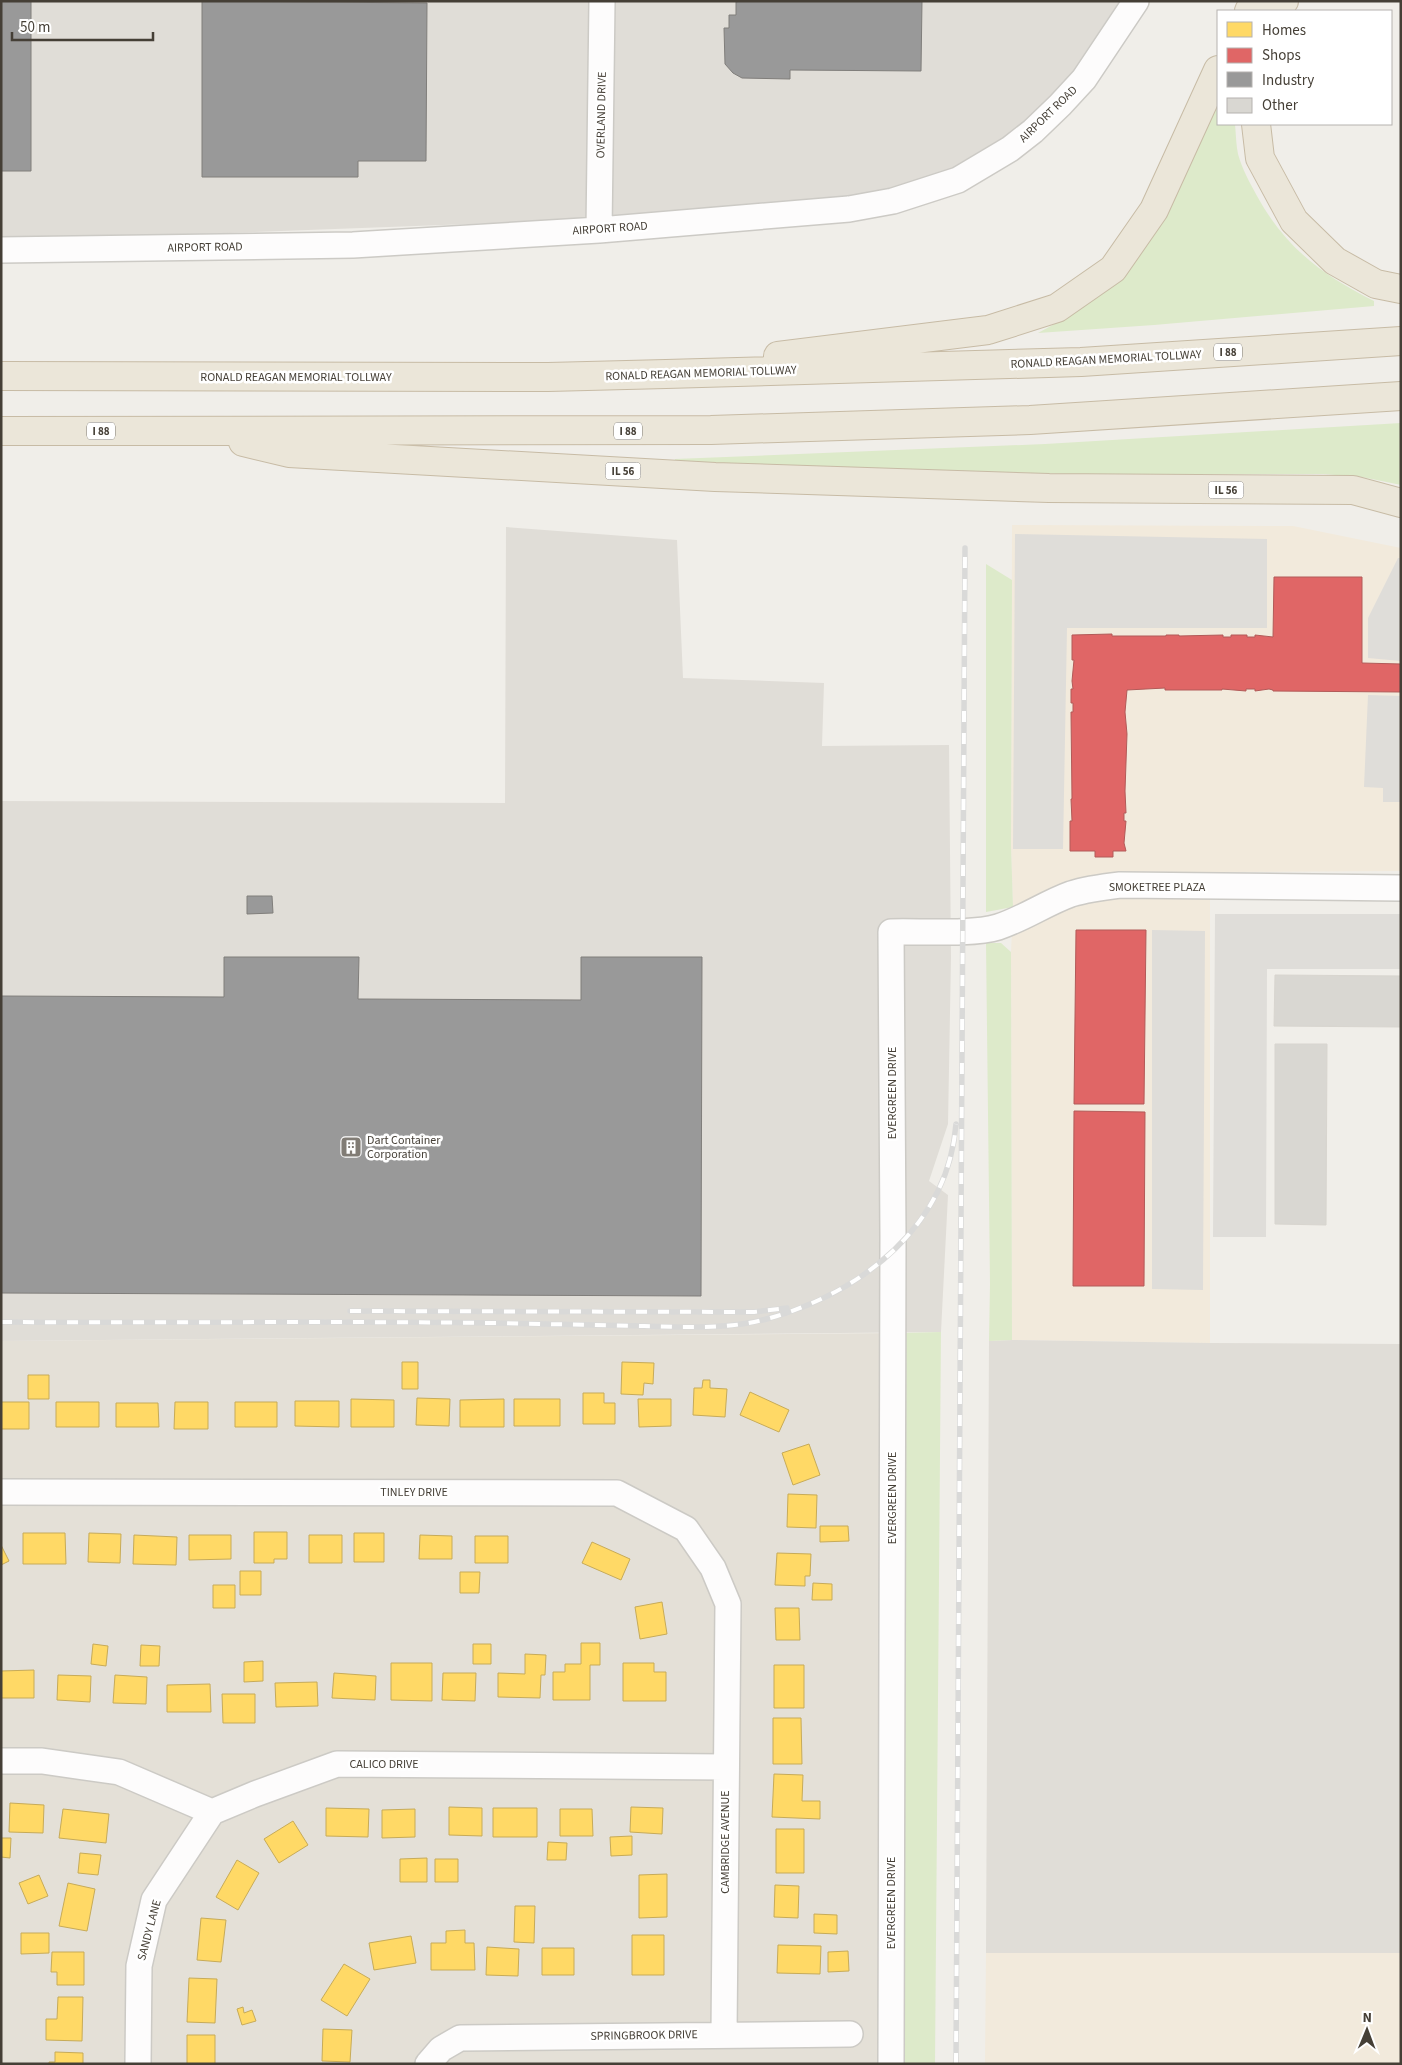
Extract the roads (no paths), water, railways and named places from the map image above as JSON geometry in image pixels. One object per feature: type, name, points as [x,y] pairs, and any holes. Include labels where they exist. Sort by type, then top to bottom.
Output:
[{"type":"highway","points":[[666,374],[809,351],[988,330],[1057,308],[1113,269],[1154,210],[1217,72]]},
{"type":"highway","points":[[1256,125],[1260,158],[1294,221],[1335,261],[1376,284],[1401,289]]},
{"type":"highway","name":"RONALD REAGAN MEMORIAL TOLLWAY","points":[[1,376],[548,377],[1081,362],[1401,341]]},
{"type":"highway","name":"I 88","points":[[1,431],[711,430],[1030,420],[1401,396]]},
{"type":"highway","name":"IL 56","points":[[200,432],[298,453],[716,477],[1049,488],[1353,490],[1401,503]]},
{"type":"street","name":"OVERLAND DRIVE","points":[[599,230],[602,1]]},
{"type":"street","name":"AIRPORT ROAD","points":[[1,250],[353,245],[599,230],[849,210],[893,201],[958,180],[1010,149],[1060,106],[1084,79],[1136,1]]},
{"type":"street","name":"SMOKETREE PLAZA","points":[[891,932],[995,928],[1071,894],[1120,885],[1401,888]]},
{"type":"street","name":"EVERGREEN DRIVE","points":[[891,932],[893,1244],[891,2064]]},
{"type":"street","name":"TINLEY DRIVE","points":[[1,1492],[617,1493],[686,1529],[713,1568],[728,1604],[727,1649]]},
{"type":"street","name":"CAMBRIDGE AVENUE","points":[[724,2034],[727,1649]]},
{"type":"street","points":[[1,1761],[42,1762],[120,1772],[212,1812]]},
{"type":"street","name":"CALICO DRIVE","points":[[212,1812],[337,1764],[725,1767]]},
{"type":"street","name":"SANDY LANE","points":[[138,2064],[139,1966],[154,1900],[212,1812]]},
{"type":"street","name":"SPRINGBROOK DRIVE","points":[[434,2056],[460,2038],[850,2034]]},
{"type":"railway","points":[[956,2064],[965,548]]},
{"type":"railway","points":[[1,1322],[433,1322],[691,1327],[755,1322],[804,1306],[837,1291],[867,1272],[894,1250],[918,1223],[936,1194],[949,1161],[956,1124]]},
{"type":"railway","points":[[350,1311],[754,1312],[787,1308]]},
{"type":"place","name":"Dart Container Corporation","points":[[351,1147]]}]
